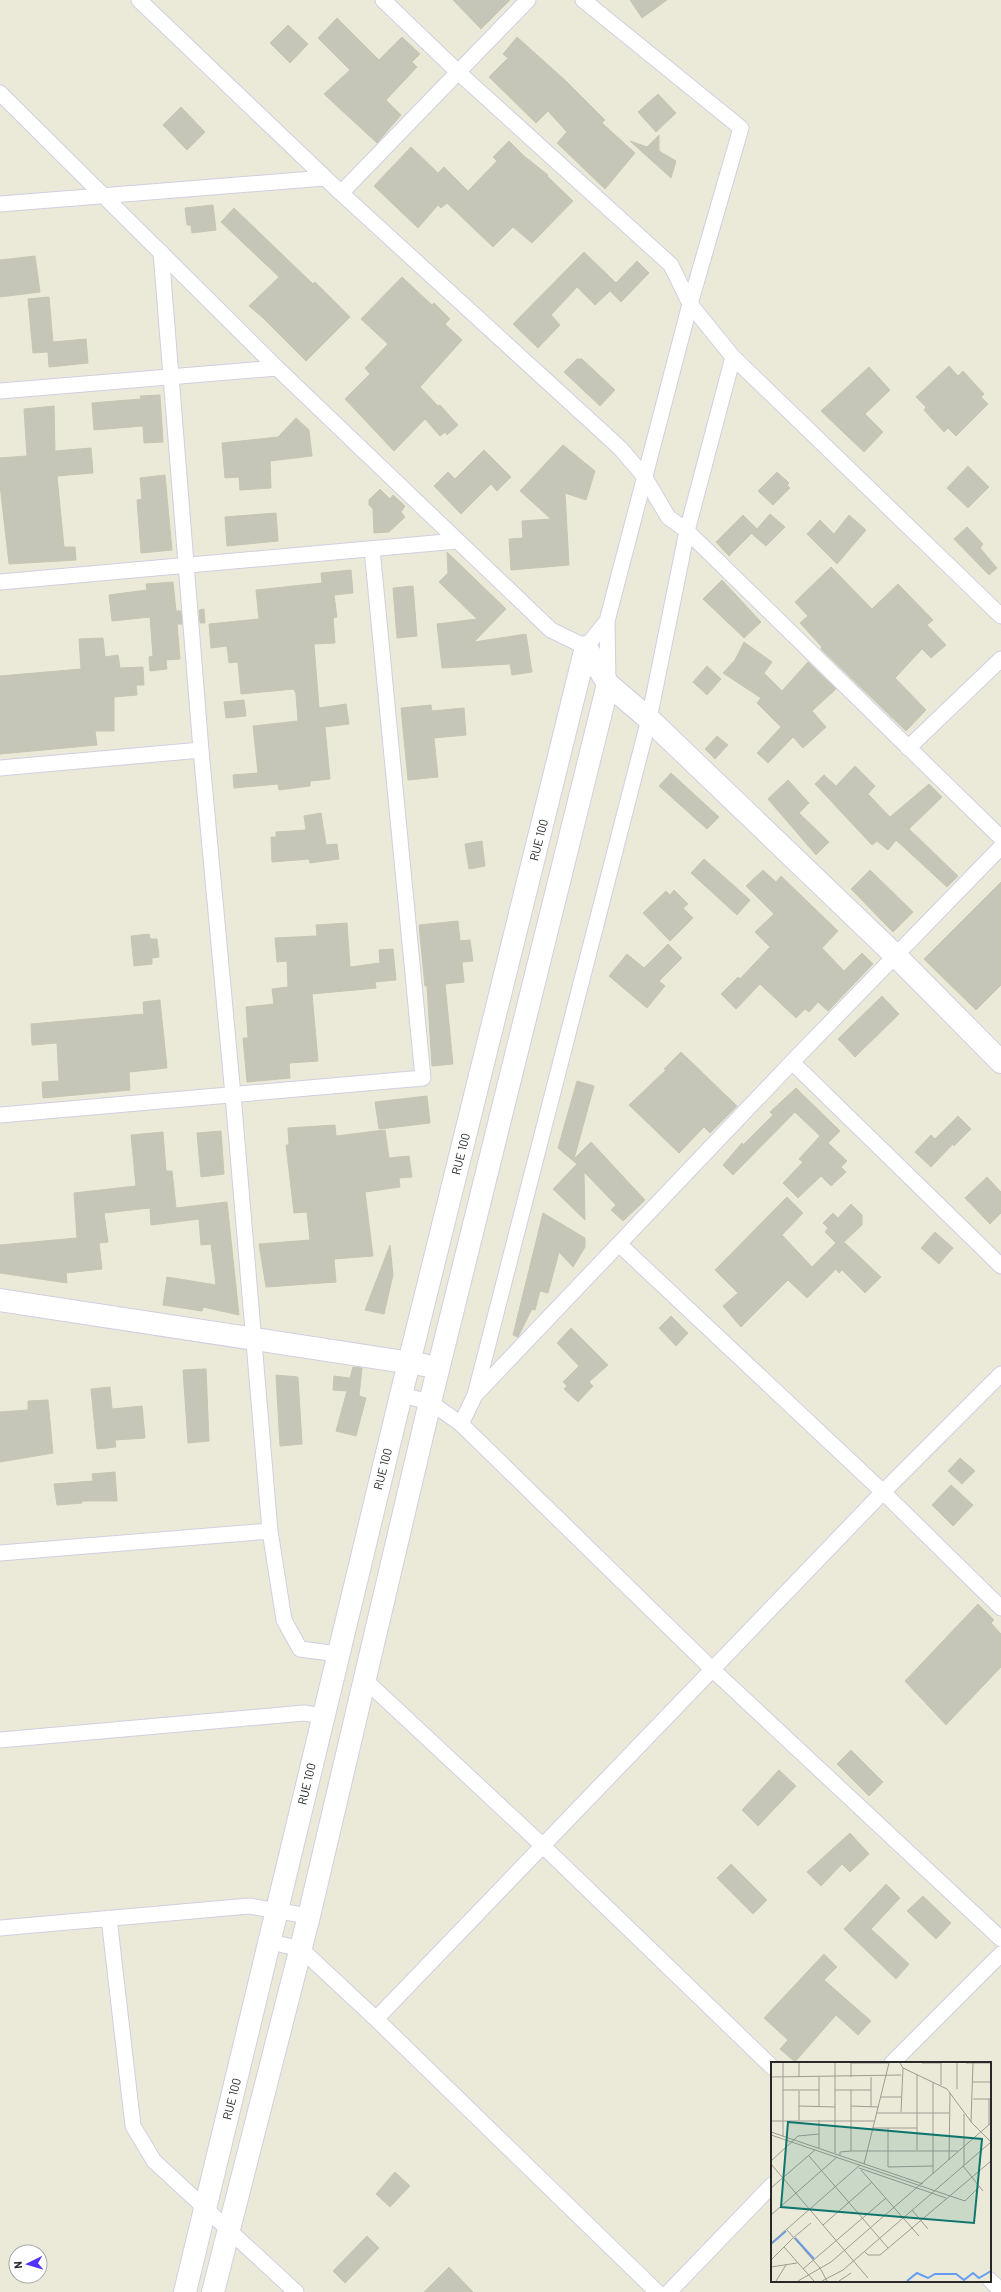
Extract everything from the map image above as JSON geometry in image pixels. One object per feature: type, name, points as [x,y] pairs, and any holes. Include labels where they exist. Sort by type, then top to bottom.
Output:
[{"type":"street","points":[[139,0],[340,193],[620,448],[644,476],[668,518],[687,532],[1001,838]]},
{"type":"street","points":[[383,0],[458,72],[671,265],[690,304],[733,357],[1001,616]]},
{"type":"street","points":[[340,193],[528,0]]},
{"type":"street","points":[[213,2292],[301,1949],[430,1402],[608,684],[607,621],[690,304],[741,128],[583,0]]},
{"type":"street","points":[[0,93],[277,368],[551,630],[586,647],[608,684],[649,719],[896,956],[1001,1062]]},
{"type":"street","points":[[0,204],[325,178]]},
{"type":"street","points":[[161,252],[201,750],[233,1095],[270,1531],[284,1620],[300,1649],[338,1654]]},
{"type":"street","points":[[461,1424],[475,1395],[649,719],[687,532],[733,357]]},
{"type":"street","points":[[0,391],[277,368]]},
{"type":"street","points":[[0,582],[457,541]]},
{"type":"street","points":[[0,1115],[423,1078],[372,549]]},
{"type":"street","points":[[586,647],[607,621]]},
{"type":"street","name":"RUE 100","points":[[185,2292],[409,1362],[586,647]]},
{"type":"street","points":[[908,748],[1001,659]]},
{"type":"street","points":[[0,768],[201,750]]},
{"type":"street","points":[[475,1395],[620,1245],[792,1062],[1001,847]]},
{"type":"street","points":[[792,1062],[1001,1266]]},
{"type":"street","points":[[620,1245],[883,1492],[1001,1608]]},
{"type":"street","points":[[0,1300],[439,1367]]},
{"type":"street","points":[[376,2019],[883,1492],[1001,1374]]},
{"type":"street","points":[[401,1395],[430,1402],[461,1424],[712,1669],[1001,1939]]},
{"type":"street","points":[[0,1554],[270,1531]]},
{"type":"street","points":[[365,1680],[542,1845],[771,2066]]},
{"type":"street","points":[[0,1740],[304,1713],[323,1716]]},
{"type":"street","points":[[0,1928],[249,1906],[309,1916]]},
{"type":"street","points":[[109,1918],[133,2126],[154,2161],[296,2292]]},
{"type":"street","points":[[270,1942],[301,1949],[376,2019],[657,2292]]},
{"type":"street","points":[[893,2062],[1001,1954]]},
{"type":"street","points":[[669,2292],[771,2186]]},
{"type":"street","points":[[991,2281],[1001,2291]]},
{"type":"building","points":[[453,0],[510,0],[481,29]]},
{"type":"building","points":[[630,0],[667,0],[642,18]]},
{"type":"building","points":[[337,18],[379,60],[402,37],[420,54],[412,62],[417,67],[386,100],[401,115],[377,143],[324,94],[350,70],[318,38]]},
{"type":"building","points":[[288,25],[308,44],[290,63],[270,43]]},
{"type":"building","points":[[517,37],[566,81],[605,120],[602,123],[635,153],[605,189],[557,143],[567,132],[548,111],[536,123],[489,77],[508,58],[503,54]]},
{"type":"building","points":[[658,94],[676,113],[656,132],[638,112]]},
{"type":"building","points":[[181,107],[205,132],[187,150],[163,125]]},
{"type":"building","points":[[659,135],[659,151],[676,161],[671,178],[630,141],[647,147]]},
{"type":"building","points":[[509,141],[524,156],[548,175],[547,176],[573,201],[532,243],[513,227],[493,247],[447,203],[441,208],[438,205],[418,228],[374,186],[411,147],[438,173],[444,167],[468,191],[497,161],[493,157]]},
{"type":"building","points":[[213,205],[216,230],[192,233],[191,225],[187,225],[185,208]]},
{"type":"building","points":[[234,208],[313,284],[315,282],[350,317],[306,361],[249,306],[279,277],[221,222]]},
{"type":"building","points":[[584,252],[616,283],[637,261],[649,273],[621,302],[610,291],[595,305],[577,287],[551,315],[560,325],[538,348],[513,324]]},
{"type":"building","points":[[35,256],[40,292],[0,297],[0,260]]},
{"type":"building","points":[[402,277],[432,305],[434,303],[450,319],[445,324],[462,340],[420,387],[438,406],[440,405],[458,425],[447,435],[445,432],[440,436],[425,419],[394,451],[345,399],[370,374],[365,368],[388,344],[361,319]]},
{"type":"building","points":[[49,297],[53,342],[86,339],[88,363],[49,367],[48,352],[33,353],[28,299]]},
{"type":"building","points":[[577,359],[582,359],[615,390],[600,406],[564,372]]},
{"type":"building","points":[[949,366],[958,376],[963,371],[984,394],[981,397],[988,404],[956,436],[948,428],[944,432],[924,410],[926,407],[916,397]]},
{"type":"building","points":[[869,367],[890,390],[865,414],[883,432],[864,452],[821,411]]},
{"type":"building","points":[[160,395],[163,442],[144,443],[143,426],[94,430],[92,403],[141,399],[140,396]]},
{"type":"building","points":[[54,406],[55,451],[91,448],[93,473],[57,476],[64,547],[75,547],[76,560],[9,564],[0,485],[0,458],[27,456],[24,409]]},
{"type":"building","points":[[296,418],[309,430],[312,456],[270,461],[271,488],[240,490],[239,477],[225,478],[222,443],[278,437]]},
{"type":"building","points":[[563,445],[595,471],[586,500],[565,493],[569,565],[511,570],[509,539],[523,538],[522,521],[551,519],[520,491]]},
{"type":"building","points":[[484,450],[511,477],[497,491],[491,484],[461,514],[434,486],[448,472],[455,479]]},
{"type":"building","points":[[968,466],[989,487],[968,508],[947,488]]},
{"type":"building","points":[[777,472],[789,483],[787,485],[790,488],[773,505],[758,491]]},
{"type":"building","points":[[165,475],[172,550],[141,553],[137,500],[142,499],[140,478]]},
{"type":"building","points":[[380,489],[390,499],[393,495],[405,506],[401,512],[405,517],[389,532],[374,533],[373,509],[369,505],[369,500]]},
{"type":"building","points":[[276,513],[278,541],[227,546],[225,517]]},
{"type":"building","points":[[770,514],[785,527],[766,546],[752,534],[756,529],[729,556],[716,542],[743,515],[757,529]]},
{"type":"building","points":[[849,515],[866,530],[837,564],[807,534],[820,520],[834,534]]},
{"type":"building","points":[[967,527],[983,544],[980,548],[997,568],[989,575],[954,539]]},
{"type":"building","points":[[447,552],[506,609],[474,642],[526,634],[532,672],[512,675],[510,664],[442,668],[437,624],[477,619],[439,582],[448,573]]},
{"type":"building","points":[[831,567],[872,609],[898,584],[933,620],[927,625],[946,645],[931,658],[922,649],[895,678],[926,710],[906,731],[821,649],[822,647],[800,623],[808,616],[795,602]]},
{"type":"building","points":[[351,570],[353,593],[334,595],[337,617],[333,618],[335,643],[314,644],[319,708],[346,704],[349,724],[325,727],[330,779],[310,781],[310,786],[279,790],[278,784],[234,788],[233,775],[258,773],[253,726],[298,721],[296,694],[294,689],[241,694],[238,662],[229,663],[227,646],[211,648],[209,624],[259,619],[256,590],[322,583],[321,573]]},
{"type":"building","points":[[722,580],[761,622],[744,638],[703,599]]},
{"type":"building","points":[[173,582],[176,611],[181,611],[182,624],[177,624],[180,659],[166,660],[167,669],[150,671],[149,657],[153,656],[150,617],[112,621],[109,595],[147,590],[146,584]]},
{"type":"building","points":[[413,586],[417,636],[397,638],[393,588]]},
{"type":"building","points":[[204,609],[205,623],[200,623],[199,610]]},
{"type":"building","points":[[103,638],[105,657],[118,655],[120,668],[143,667],[144,685],[136,685],[137,695],[114,697],[114,731],[95,731],[97,745],[0,754],[0,676],[81,669],[79,639]]},
{"type":"building","points":[[744,642],[772,662],[764,673],[782,691],[808,662],[836,689],[812,711],[826,727],[803,748],[793,737],[768,763],[757,753],[781,727],[757,703],[761,698],[723,673],[735,660]]},
{"type":"building","points":[[707,666],[721,679],[707,695],[693,682]]},
{"type":"building","points":[[244,700],[246,716],[226,718],[224,702]]},
{"type":"building","points":[[431,705],[432,711],[464,708],[466,735],[434,738],[438,777],[408,780],[401,708]]},
{"type":"building","points":[[717,736],[728,745],[715,759],[705,749]]},
{"type":"building","points":[[855,766],[875,786],[868,794],[890,817],[929,784],[942,797],[909,829],[958,876],[947,887],[896,840],[888,850],[877,841],[872,845],[815,784],[824,775],[836,786]]},
{"type":"building","points":[[671,773],[719,817],[707,829],[659,786]]},
{"type":"building","points":[[788,780],[809,803],[799,813],[829,842],[816,855],[768,799]]},
{"type":"building","points":[[321,813],[326,845],[337,844],[339,859],[310,863],[309,859],[272,862],[271,837],[276,837],[276,832],[306,830],[304,816]]},
{"type":"building","points":[[482,841],[485,866],[469,869],[465,844]]},
{"type":"building","points":[[704,859],[750,900],[737,915],[691,873]]},
{"type":"building","points":[[763,870],[776,882],[781,876],[838,931],[822,948],[844,971],[862,953],[873,964],[828,1011],[818,1002],[809,1012],[805,1009],[796,1018],[760,984],[736,1009],[721,994],[738,977],[740,979],[770,947],[755,932],[774,914],[746,886]]},
{"type":"building","points":[[870,870],[913,912],[893,932],[851,889]]},
{"type":"building","points":[[1001,882],[1001,985],[976,1010],[924,959]]},
{"type":"building","points":[[674,890],[688,904],[683,908],[693,918],[670,941],[643,913],[666,891],[670,895]]},
{"type":"building","points":[[458,921],[460,941],[470,940],[473,961],[462,962],[464,982],[445,984],[453,1064],[432,1066],[427,986],[425,986],[419,925]]},
{"type":"building","points":[[347,923],[350,967],[380,963],[379,950],[393,949],[396,980],[375,982],[376,988],[312,994],[318,1061],[289,1063],[290,1078],[247,1082],[243,1038],[248,1038],[246,1007],[274,1004],[272,989],[288,987],[287,961],[277,962],[275,938],[317,936],[316,925]]},
{"type":"building","points":[[149,934],[150,939],[157,939],[159,957],[152,958],[152,964],[134,966],[131,936]]},
{"type":"building","points":[[668,944],[682,958],[659,981],[665,986],[647,1008],[609,976],[627,954],[644,968]]},
{"type":"building","points":[[882,996],[899,1014],[855,1057],[838,1039]]},
{"type":"building","points":[[160,1000],[167,1068],[129,1072],[130,1090],[43,1098],[42,1082],[59,1081],[57,1043],[32,1045],[31,1024],[144,1014],[143,1002]]},
{"type":"building","points":[[681,1052],[737,1106],[710,1133],[704,1127],[679,1153],[629,1105],[666,1070],[664,1069]]},
{"type":"building","points":[[577,1081],[594,1086],[574,1159],[591,1142],[645,1200],[623,1221],[611,1210],[616,1205],[584,1172],[585,1220],[553,1189],[577,1164],[558,1148]]},
{"type":"building","points":[[796,1088],[840,1131],[828,1143],[847,1161],[841,1167],[846,1172],[831,1186],[821,1176],[798,1198],[783,1183],[803,1162],[799,1159],[820,1136],[795,1112],[733,1175],[723,1165],[742,1143],[743,1145],[773,1115],[770,1112]]},
{"type":"building","points":[[427,1096],[430,1123],[379,1129],[375,1102]]},
{"type":"building","points":[[958,1116],[971,1129],[954,1146],[953,1144],[931,1167],[915,1152],[931,1135],[935,1139]]},
{"type":"building","points":[[335,1125],[336,1136],[385,1130],[389,1158],[409,1156],[412,1177],[399,1178],[400,1187],[365,1192],[373,1256],[334,1259],[336,1282],[266,1287],[259,1244],[310,1240],[307,1212],[294,1213],[286,1145],[289,1145],[288,1128]]},
{"type":"building","points":[[221,1131],[224,1174],[201,1177],[197,1133]]},
{"type":"building","points":[[163,1132],[166,1171],[172,1171],[176,1208],[227,1202],[239,1315],[203,1307],[202,1311],[163,1305],[167,1277],[216,1285],[211,1244],[201,1245],[199,1219],[151,1225],[150,1208],[104,1213],[108,1242],[99,1243],[102,1269],[66,1273],[67,1283],[0,1273],[0,1245],[77,1238],[74,1193],[136,1186],[131,1135]]},
{"type":"building","points":[[987,1177],[1001,1192],[1001,1213],[990,1224],[965,1198]]},
{"type":"building","points":[[787,1197],[803,1213],[782,1235],[812,1267],[836,1243],[825,1232],[828,1228],[823,1223],[833,1213],[838,1218],[851,1204],[862,1215],[862,1225],[844,1242],[881,1277],[865,1293],[842,1270],[839,1273],[836,1269],[807,1298],[788,1280],[741,1327],[723,1306],[738,1293],[715,1270]]},
{"type":"building","points":[[543,1213],[585,1238],[585,1247],[573,1267],[559,1252],[548,1293],[540,1291],[535,1310],[532,1309],[518,1337],[513,1335]]},
{"type":"building","points":[[935,1232],[953,1248],[939,1264],[921,1248]]},
{"type":"building","points":[[390,1245],[393,1275],[384,1314],[365,1310]]},
{"type":"building","points":[[671,1316],[688,1333],[676,1346],[659,1328]]},
{"type":"building","points":[[571,1328],[608,1365],[589,1382],[593,1386],[578,1402],[564,1389],[567,1386],[563,1382],[579,1366],[557,1343]]},
{"type":"building","points":[[353,1367],[362,1368],[359,1396],[366,1398],[356,1436],[336,1431],[347,1391],[333,1390],[334,1376],[350,1378]]},
{"type":"building","points":[[206,1369],[209,1441],[188,1443],[183,1370]]},
{"type":"building","points":[[276,1375],[298,1377],[302,1444],[280,1446]]},
{"type":"building","points":[[110,1387],[112,1409],[142,1406],[145,1438],[115,1440],[116,1447],[97,1449],[91,1389]]},
{"type":"building","points":[[48,1400],[53,1453],[0,1462],[0,1412],[28,1410],[28,1401]]},
{"type":"building","points":[[960,1458],[975,1471],[962,1484],[948,1471]]},
{"type":"building","points":[[115,1472],[117,1501],[82,1501],[82,1503],[57,1505],[54,1484],[93,1481],[92,1474]]},
{"type":"building","points":[[951,1485],[973,1505],[953,1526],[932,1505]]},
{"type":"building","points":[[978,1604],[994,1620],[991,1623],[1001,1634],[1001,1667],[946,1725],[905,1681]]},
{"type":"building","points":[[851,1750],[883,1782],[869,1796],[837,1764]]},
{"type":"building","points":[[779,1770],[796,1786],[758,1826],[742,1810]]},
{"type":"building","points":[[850,1833],[869,1854],[850,1872],[842,1864],[821,1886],[807,1872]]},
{"type":"building","points":[[731,1864],[767,1900],[753,1914],[717,1878]]},
{"type":"building","points":[[886,1884],[900,1898],[871,1929],[909,1964],[896,1979],[844,1929]]},
{"type":"building","points":[[923,1896],[951,1923],[936,1939],[907,1911]]},
{"type":"building","points":[[824,1954],[837,1967],[824,1980],[871,2021],[858,2035],[836,2015],[795,2062],[780,2049],[788,2040],[764,2018]]},
{"type":"building","points":[[395,2172],[410,2186],[390,2207],[376,2194]]},
{"type":"building","points":[[367,2236],[379,2248],[345,2283],[333,2271]]},
{"type":"building","points":[[449,2267],[473,2292],[424,2292]]}]
